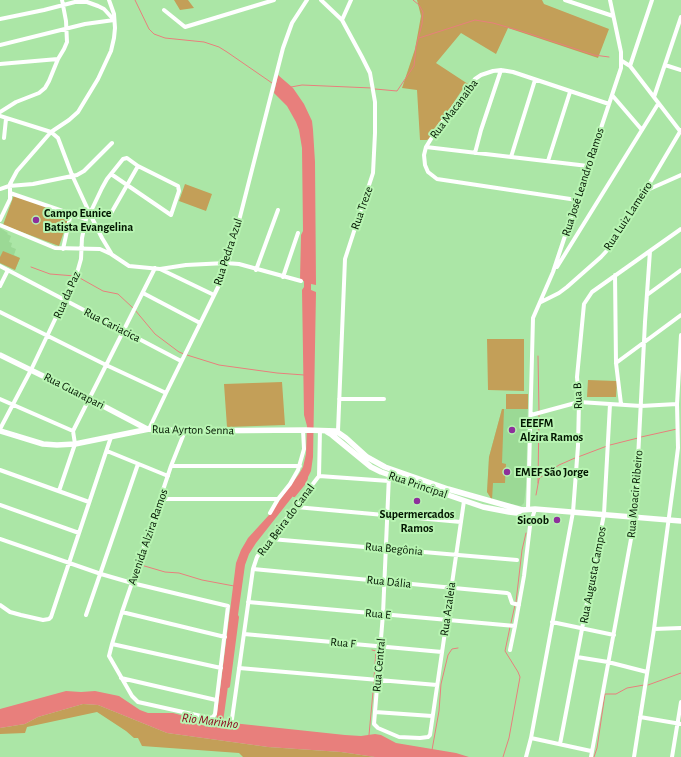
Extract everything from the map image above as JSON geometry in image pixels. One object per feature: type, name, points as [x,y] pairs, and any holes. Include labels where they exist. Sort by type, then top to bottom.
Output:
[{"type":"main road","name":"Rua Guarapari","points":[[0,355],[148,429]]},
{"type":"main road","name":"Rua Ayrton Senna","points":[[0,430],[43,444],[57,445],[75,444],[148,429],[184,431],[321,430]]},
{"type":"main road","name":"Rua Principal","points":[[321,430],[337,434],[367,457],[385,467],[448,489],[529,509],[681,521]]},
{"type":"main road","name":"Rua Principal","points":[[337,434],[371,467],[389,478],[483,507],[517,513],[529,509]]},
{"type":"street","points":[[0,220],[10,199],[9,186],[17,171],[51,132],[78,112],[98,79],[112,47],[115,33],[112,8],[109,0]]},
{"type":"street","points":[[164,10],[185,27],[274,0]]},
{"type":"street","name":"Rua Pedra Azul","points":[[148,429],[221,281],[226,263],[229,260],[283,48],[292,23],[307,0]]},
{"type":"street","name":"Rua Treze","points":[[321,0],[342,20],[370,74],[374,95],[375,133],[373,173],[345,260],[337,434]]},
{"type":"street","points":[[342,20],[351,0]]},
{"type":"street","points":[[565,0],[613,16]]},
{"type":"street","points":[[610,0],[622,61],[630,66],[680,131]]},
{"type":"street","points":[[630,66],[652,0]]},
{"type":"street","points":[[0,19],[44,10],[62,2],[87,2],[104,9],[114,20]]},
{"type":"street","points":[[0,112],[12,104],[34,95],[45,88],[58,59],[66,46],[67,29],[62,2]]},
{"type":"street","points":[[654,97],[681,17]]},
{"type":"street","points":[[0,45],[67,29],[114,20]]},
{"type":"street","points":[[0,64],[58,59]]},
{"type":"street","name":"Rua José Leandro Ramos","points":[[510,650],[512,625],[524,576],[530,526],[532,326],[535,313],[553,272],[619,75],[622,61]]},
{"type":"street","points":[[665,65],[681,70]]},
{"type":"street","points":[[475,153],[501,70]]},
{"type":"street","name":"Rua Macanaíba","points":[[577,200],[437,179],[428,172],[425,165],[424,155],[426,147],[439,126],[475,80],[486,72],[501,70],[513,72],[609,104]]},
{"type":"street","points":[[511,157],[535,80]]},
{"type":"street","points":[[548,161],[570,92]]},
{"type":"street","points":[[612,95],[642,130]]},
{"type":"street","points":[[553,272],[658,104]]},
{"type":"street","points":[[0,116],[51,132],[60,142],[72,175],[111,254]]},
{"type":"street","points":[[4,138],[6,119]]},
{"type":"street","name":"Rua Luiz Lameiro","points":[[540,302],[559,293],[567,287],[606,251],[645,191],[680,131]]},
{"type":"street","points":[[0,189],[9,186],[26,185],[84,171],[112,143]]},
{"type":"street","points":[[426,147],[588,166]]},
{"type":"street","name":"Rua da Paz","points":[[0,430],[65,301],[77,273],[82,259],[82,238],[86,219],[90,214],[102,188],[123,159],[127,158],[138,166]]},
{"type":"street","points":[[110,215],[127,186],[138,166],[176,185],[178,189],[171,215],[127,186],[111,174]]},
{"type":"street","points":[[645,191],[681,175]]},
{"type":"street","points":[[10,193],[86,219]]},
{"type":"street","points":[[256,270],[278,210]]},
{"type":"street","points":[[62,249],[71,213]]},
{"type":"street","points":[[0,226],[55,248],[82,250],[100,249],[111,254],[129,266],[160,269],[214,295]]},
{"type":"street","points":[[621,404],[616,364],[615,275],[681,229]]},
{"type":"street","points":[[283,277],[298,234]]},
{"type":"street","name":"Rua Moacir Ribeiro","points":[[590,757],[635,518],[650,251]]},
{"type":"street","points":[[160,269],[186,264],[239,264],[256,270],[301,281]]},
{"type":"street","name":"Rua Cariacica","points":[[0,266],[181,361]]},
{"type":"street","points":[[59,491],[75,444],[73,431],[155,268]]},
{"type":"street","points":[[0,286],[8,270]]},
{"type":"street","points":[[647,295],[681,270]]},
{"type":"street","name":"Rua B","points":[[573,512],[578,446],[579,402],[577,377],[584,304],[592,292],[615,275]]},
{"type":"street","points":[[143,293],[200,323]]},
{"type":"street","points":[[0,312],[166,393]]},
{"type":"street","points":[[616,364],[681,315]]},
{"type":"street","points":[[634,757],[654,629],[678,448],[677,404],[681,335]]},
{"type":"street","points":[[0,399],[73,431]]},
{"type":"street","points":[[339,399],[384,400]]},
{"type":"street","points":[[531,415],[579,402],[641,406],[677,404]]},
{"type":"street","name":"Rua Augusta Campos","points":[[560,744],[604,514],[610,404]]},
{"type":"street","points":[[270,513],[278,499],[290,484],[300,466],[304,449],[305,430]]},
{"type":"street","name":"Rua Beira do Canal","points":[[232,719],[252,569],[257,558],[319,476],[321,430]]},
{"type":"street","name":"Avenida Alzira Ramos","points":[[184,431],[109,653],[110,658],[132,696],[138,702],[210,718],[215,714],[216,700]]},
{"type":"street","points":[[0,605],[15,614],[43,620],[49,619],[52,614],[111,437]]},
{"type":"street","points":[[107,451],[168,476]]},
{"type":"street","points":[[86,615],[138,464]]},
{"type":"street","points":[[171,466],[300,466]]},
{"type":"street","points":[[0,470],[89,502]]},
{"type":"street","points":[[675,472],[681,472]]},
{"type":"street","points":[[319,476],[389,478]]},
{"type":"street","name":"Rua Central","points":[[375,712],[385,581],[389,478]]},
{"type":"street","points":[[160,499],[278,499]]},
{"type":"street","name":"Rua Azaleia","points":[[375,712],[374,724],[376,727],[394,735],[406,738],[428,737],[430,735],[464,501]]},
{"type":"street","points":[[0,505],[79,533]]},
{"type":"street","points":[[296,507],[461,522]]},
{"type":"street","points":[[526,757],[531,738],[573,512]]},
{"type":"street","points":[[0,539],[68,564],[101,574],[228,606],[216,700],[122,678]]},
{"type":"street","name":"Rua Begônia","points":[[271,539],[517,560]]},
{"type":"street","name":"Rua Dália","points":[[252,569],[507,593],[509,594],[512,602],[517,604]]},
{"type":"street","name":"Rua E","points":[[248,602],[512,625]]},
{"type":"street","points":[[122,612],[225,637]]},
{"type":"street","points":[[552,622],[614,635]]},
{"type":"street","points":[[654,629],[681,628]]},
{"type":"street","name":"Rua F","points":[[244,634],[442,652]]},
{"type":"street","points":[[112,644],[221,668]]},
{"type":"street","points":[[577,657],[608,662],[647,672]]},
{"type":"street","points":[[239,668],[437,685]]},
{"type":"street","points":[[672,757],[680,724],[681,702]]},
{"type":"street","points":[[375,712],[432,716]]},
{"type":"street","points":[[640,717],[680,724]]},
{"type":"street","points":[[531,738],[591,751]]},
{"type":"shaded area","points":[[174,0],[188,0],[194,8],[180,10]]},
{"type":"shaded area","points":[[417,0],[542,0],[544,4],[609,29],[598,58],[508,28],[496,54],[461,33],[436,63],[468,84],[462,90],[431,137],[427,140],[420,140],[417,90],[402,88],[415,49],[421,16]]},
{"type":"shaded area","points":[[185,184],[212,194],[206,211],[179,201]]},
{"type":"shaded area","name":"Campo Eunice Batista Evangelina","points":[[14,195],[70,214],[59,246],[3,225]]},
{"type":"shaded area","points":[[0,228],[11,236],[9,242],[12,243],[11,247],[16,249],[14,255],[20,258],[15,270],[0,263]]},
{"type":"shaded area","points":[[3,251],[20,258],[15,270],[0,263],[0,257]]},
{"type":"shaded area","points":[[487,339],[524,339],[524,391],[488,390]]},
{"type":"shaded area","points":[[588,380],[617,381],[616,397],[587,397]]},
{"type":"shaded area","points":[[282,382],[285,425],[227,427],[224,384]]},
{"type":"shaded area","points":[[506,394],[528,394],[526,486],[524,503],[521,506],[492,500],[487,492],[489,457],[502,409],[506,409]]},
{"type":"shaded area","points":[[506,394],[528,394],[528,409],[506,409]]},
{"type":"shaded area","points":[[502,409],[504,409],[502,463],[506,464],[505,483],[493,483],[492,500],[487,492],[489,457]]},
{"type":"shaded area","points":[[83,704],[98,705],[167,733],[268,747],[341,752],[375,757],[243,757],[239,753],[142,746],[138,738],[134,738],[97,712],[27,727],[25,733],[0,734],[0,728],[25,724],[38,717]]},
{"type":"water","name":"Rio Marinho","points":[[278,75],[293,88],[304,104],[312,121],[313,130],[315,162],[316,285],[311,284],[311,290],[316,292],[313,457],[311,471],[308,477],[256,543],[249,554],[245,565],[223,722],[345,735],[361,736],[375,734],[381,735],[396,743],[456,753],[469,757],[375,757],[341,752],[268,747],[167,733],[98,705],[83,704],[38,717],[25,724],[0,728],[0,709],[66,691],[95,691],[119,696],[140,710],[148,713],[173,713],[204,721],[216,721],[236,563],[248,538],[269,515],[299,474],[303,467],[306,454],[307,426],[304,415],[302,290],[304,287],[304,281],[301,281],[300,279],[301,235],[303,231],[302,148],[296,122],[287,106],[274,93]]},
{"type":"waterway","points":[[135,0],[149,29],[154,34],[165,38],[204,42],[219,47],[272,83]]},
{"type":"waterway","points":[[375,89],[397,91],[414,66],[423,12],[419,5],[413,0]]},
{"type":"waterway","points":[[419,38],[475,20],[493,23],[521,31],[594,55],[609,57]]},
{"type":"waterway","points":[[291,87],[302,85],[372,88]]},
{"type":"waterway","points":[[31,267],[50,274],[75,276]]},
{"type":"waterway","points":[[78,277],[103,291],[118,294],[133,308]]},
{"type":"waterway","points":[[135,310],[155,334],[184,354]]},
{"type":"waterway","points":[[187,355],[219,365],[304,375]]},
{"type":"waterway","points":[[538,356],[539,411]]},
{"type":"waterway","points":[[538,483],[539,414]]},
{"type":"waterway","points":[[641,437],[677,429]]},
{"type":"waterway","points":[[610,445],[638,438]]},
{"type":"waterway","points":[[578,457],[607,446]]},
{"type":"waterway","points":[[536,495],[539,479],[541,477],[559,465],[575,458]]},
{"type":"waterway","points":[[294,495],[306,478]]},
{"type":"waterway","points":[[516,602],[522,550],[526,533]]},
{"type":"waterway","points":[[141,565],[165,572],[179,573],[202,580],[234,586]]},
{"type":"waterway","points":[[511,623],[515,605]]},
{"type":"waterway","points":[[228,686],[237,617]]},
{"type":"waterway","points":[[503,757],[509,738],[520,677],[505,651],[510,627]]},
{"type":"waterway","points":[[432,750],[439,711],[441,684],[448,655],[452,649],[458,648]]},
{"type":"waterway","points":[[372,650],[376,651],[374,678]]},
{"type":"waterway","points":[[648,685],[681,673]]},
{"type":"waterway","points":[[369,735],[374,681]]},
{"type":"waterway","points":[[594,757],[597,748],[605,694],[616,694],[627,688],[644,685]]},
{"type":"place","name":"Campo Eunice Batista Evangelina","points":[[36,220]]},
{"type":"place","name":"EEEFM Alzira Ramos","points":[[512,430]]},
{"type":"place","name":"EMEF São Jorge","points":[[507,472]]},
{"type":"place","name":"Supermercados Ramos","points":[[417,501]]},
{"type":"place","name":"Sicoob","points":[[557,520]]}]
